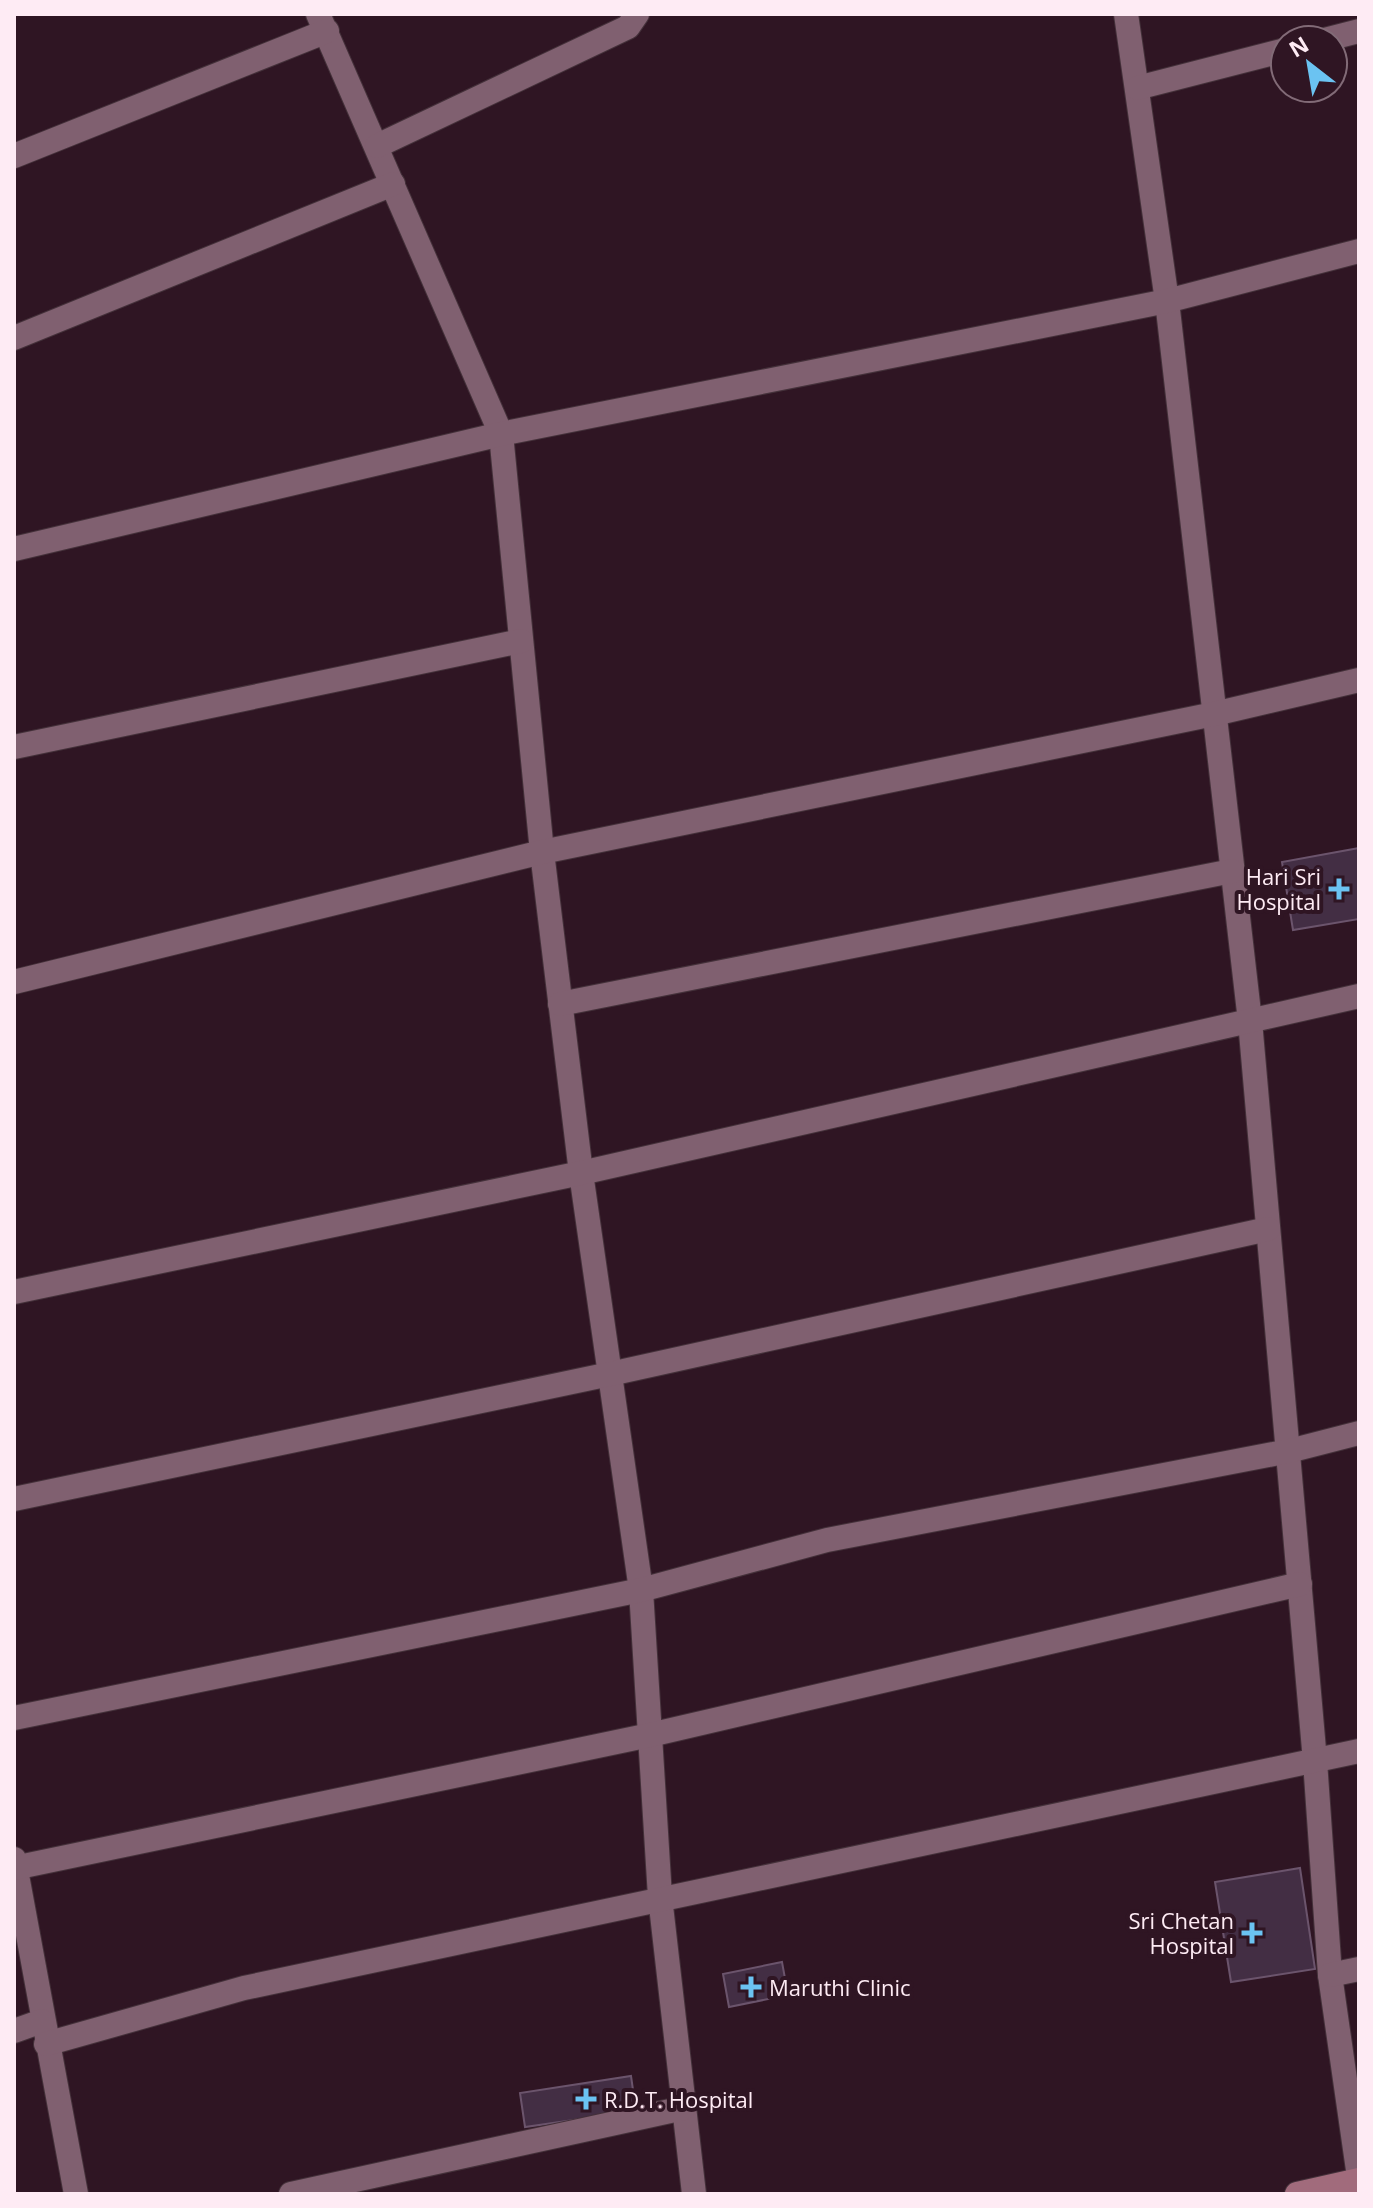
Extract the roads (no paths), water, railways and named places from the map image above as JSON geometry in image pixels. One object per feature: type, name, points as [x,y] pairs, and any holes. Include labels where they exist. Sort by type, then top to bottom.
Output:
[{"type":"street","points":[[377,146],[628,27],[637,14]]},
{"type":"street","points":[[1126,14],[1167,301],[1250,1021],[1315,1761],[1330,1975],[1359,2178],[1297,2194]]},
{"type":"street","points":[[14,156],[322,22],[501,434],[560,1004],[641,1590],[660,1897],[694,2194]]},
{"type":"street","points":[[1137,88],[1269,54]]},
{"type":"street","points":[[14,338],[393,184]]},
{"type":"street","points":[[14,549],[501,434],[1167,301],[1359,251]]},
{"type":"street","points":[[14,747],[521,641]]},
{"type":"street","points":[[14,982],[542,852],[1214,714],[1359,680]]},
{"type":"street","points":[[560,1004],[1232,871]]},
{"type":"street","points":[[14,1292],[581,1173],[1359,996]]},
{"type":"street","points":[[14,1499],[610,1374],[1268,1229]]},
{"type":"street","points":[[14,1718],[641,1590],[827,1540],[1289,1451],[1359,1433]]},
{"type":"street","points":[[76,2194],[14,1864],[650,1735],[1300,1584]]},
{"type":"street","points":[[14,2031],[44,2032],[660,1897],[1359,1751]]},
{"type":"street","points":[[1330,1975],[1359,1969]]},
{"type":"street","points":[[291,2194],[684,2108]]},
{"type":"place","name":"Hari Sri Hospital","points":[[1339,889]]},
{"type":"place","name":"Sri Chetan Hospital","points":[[1252,1933]]},
{"type":"place","name":"Maruthi Clinic","points":[[751,1987]]},
{"type":"place","name":"R.D.T. Hospital","points":[[586,2099]]}]
